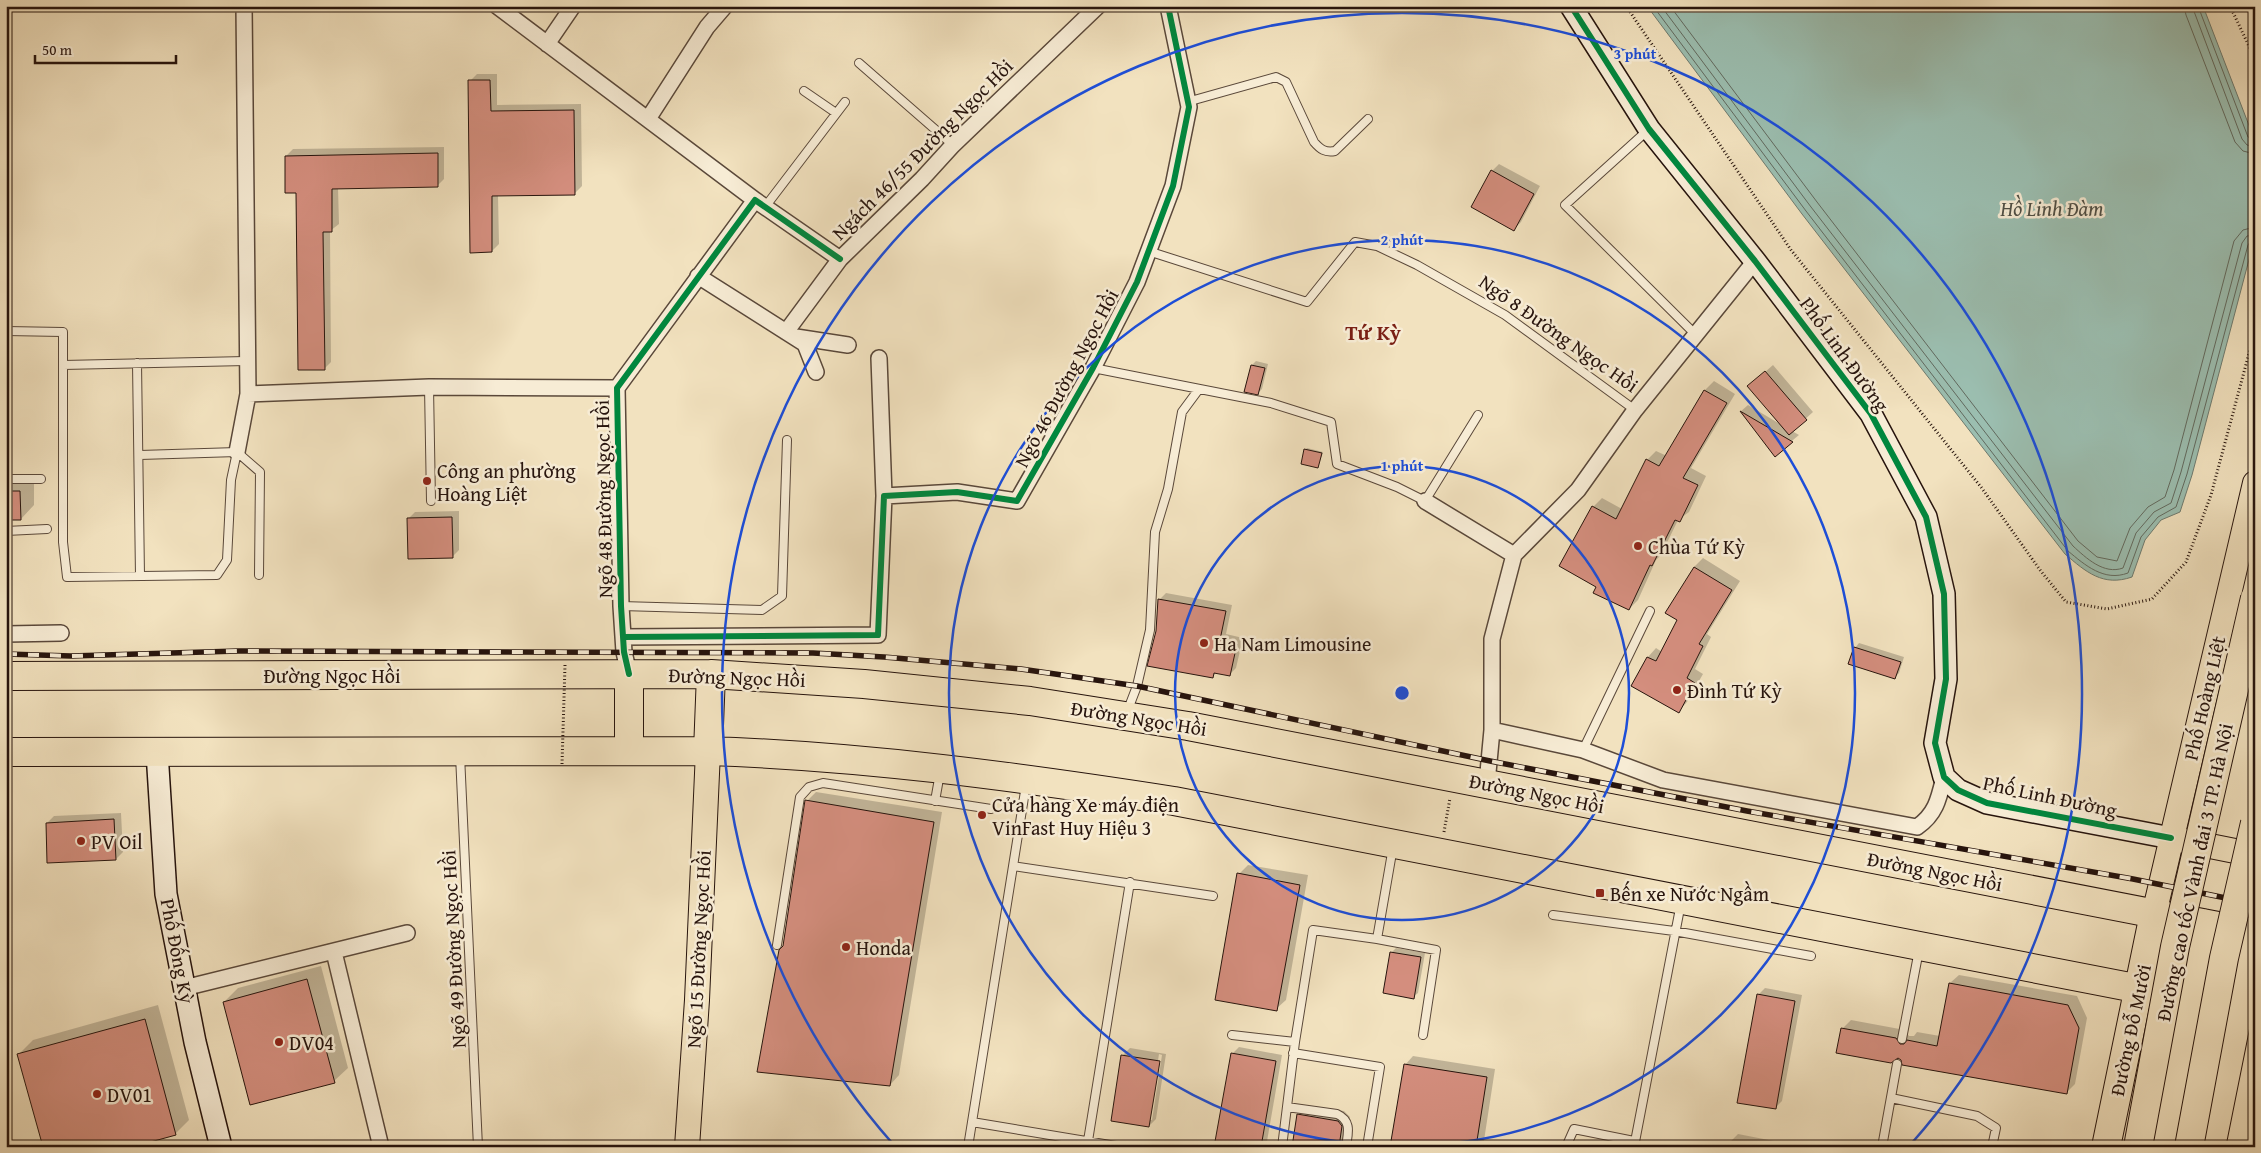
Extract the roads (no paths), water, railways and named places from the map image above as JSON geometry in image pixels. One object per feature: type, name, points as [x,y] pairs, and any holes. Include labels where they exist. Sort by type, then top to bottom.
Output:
[{"type":"highway","name":"Đường cao tốc Vành đai 3 TP. Hà Nội","points":[[2138,1147],[2242,596]]},
{"type":"highway","points":[[629,674],[629,750]]},
{"type":"highway","name":"Đường Ngọc Hồi","points":[[6,676],[711,674],[864,684],[1030,701],[1198,728],[2255,932]]},
{"type":"highway","points":[[708,750],[711,674]]},
{"type":"highway","points":[[6,752],[708,750],[783,753],[1028,778],[1174,801],[2247,1010]]},
{"type":"highway","points":[[2189,1147],[2224,958],[2255,823]]},
{"type":"highway","name":"Đường Đỗ Mười","points":[[2106,1147],[2154,914]]},
{"type":"highway","points":[[2160,1147],[2203,923]]},
{"type":"highway","points":[[2211,1147],[2228,1053],[2247,1010],[2255,932]]},
{"type":"main road","name":"Phố Hoàng Liệt","points":[[2154,914],[2171,838],[2242,596],[2255,483]]},
{"type":"main road","points":[[2242,596],[2238,579],[2255,568]]},
{"type":"main road","name":"Ngõ 15 Đường Ngọc Hồi","points":[[687,1147],[697,1000],[708,750]]},
{"type":"main road","points":[[2171,838],[2255,854]]},
{"type":"street","points":[[237,452],[248,394],[246,361],[244,6]]},
{"type":"street","points":[[497,6],[648,119],[681,146],[840,259]]},
{"type":"street","points":[[547,44],[573,6]]},
{"type":"street","points":[[648,119],[707,27],[725,6]]},
{"type":"street","name":"Ngách 46/55 Đường Ngọc Hồi","points":[[795,338],[840,259],[922,179],[953,145],[1098,6]]},
{"type":"street","name":"Phố Linh Đường","points":[[1571,6],[1650,129],[1872,414],[1926,517],[1944,594],[1946,679],[1935,743],[1944,777],[1958,790],[1987,804],[2171,838]]},
{"type":"street","name":"Ngõ 46 Đường Ngọc Hồi","points":[[884,496],[957,492],[1017,501],[1094,368],[1137,282],[1173,186],[1189,107],[1171,7]]},
{"type":"street","name":"Ngõ 48 Đường Ngọc Hồi","points":[[629,674],[623,637],[621,606],[617,388],[698,276],[760,203]]},
{"type":"street","name":"Ngõ 8 Đường Ngọc Hồi","points":[[1487,783],[1492,730],[1492,639],[1514,555],[1578,490],[1635,410],[1754,261]]},
{"type":"street","points":[[698,276],[795,338],[848,345]]},
{"type":"street","points":[[795,338],[816,372]]},
{"type":"street","points":[[623,637],[878,635],[884,496],[879,358]]},
{"type":"street","points":[[248,394],[430,388],[617,388]]},
{"type":"street","points":[[1425,501],[1514,555]]},
{"type":"street","points":[[6,634],[61,633]]},
{"type":"street","points":[[1492,730],[1583,750],[1663,780],[1917,827],[1928,819],[1937,806],[1944,777]]},
{"type":"street","name":"Phố Đống Kỳ","points":[[157,752],[166,894],[195,1042],[222,1147]]},
{"type":"street","points":[[184,988],[407,933]]},
{"type":"street","points":[[334,952],[381,1147]]},
{"type":"lane","points":[[859,63],[953,145]]},
{"type":"lane","points":[[1187,102],[1269,78],[1281,78],[1286,82],[1314,142],[1321,149],[1329,152],[1335,151],[1368,118]]},
{"type":"lane","points":[[804,91],[836,113]]},
{"type":"lane","points":[[760,203],[845,102]]},
{"type":"lane","points":[[1650,129],[1565,205],[1696,335]]},
{"type":"lane","name":"Ngõ 8 Đường Ngọc Hồi","points":[[1148,251],[1307,302],[1355,242],[1377,246],[1417,264],[1505,315],[1635,410]]},
{"type":"lane","points":[[6,331],[63,332],[63,542],[67,577],[218,575],[226,560],[231,480],[237,452]]},
{"type":"lane","points":[[63,366],[246,361]]},
{"type":"lane","points":[[137,363],[140,455],[140,576]]},
{"type":"lane","points":[[1094,368],[1271,403],[1331,422],[1337,464],[1397,487],[1425,501],[1478,415]]},
{"type":"lane","points":[[430,388],[431,501]]},
{"type":"lane","points":[[1125,716],[1137,686],[1150,630],[1155,532],[1168,489],[1182,412],[1199,389]]},
{"type":"lane","points":[[621,606],[762,610],[782,596],[787,440]]},
{"type":"lane","points":[[140,455],[237,452],[260,472],[258,575]]},
{"type":"lane","points":[[6,479],[40,479]]},
{"type":"lane","points":[[6,530],[47,529]]},
{"type":"lane","points":[[1583,750],[1650,611]]},
{"type":"lane","name":"Ngõ 49 Đường Ngọc Hồi","points":[[460,750],[478,1147]]},
{"type":"lane","points":[[935,801],[941,768]]},
{"type":"lane","points":[[968,1147],[1028,778]]},
{"type":"lane","points":[[777,945],[800,797],[809,787],[823,783],[991,809]]},
{"type":"lane","points":[[1377,940],[1394,843]]},
{"type":"lane","points":[[1013,866],[1130,882],[1213,896]]},
{"type":"lane","points":[[1087,1144],[1130,882]]},
{"type":"lane","points":[[1566,1147],[1574,1129],[1634,1144],[1674,931],[1682,899]]},
{"type":"lane","points":[[1553,915],[1674,931],[1811,956]]},
{"type":"lane","points":[[1282,1147],[1293,1053],[1314,930],[1436,950],[1423,1035]]},
{"type":"lane","points":[[1902,1039],[1920,946]]},
{"type":"lane","points":[[1232,1035],[1295,1042]]},
{"type":"lane","points":[[1293,1053],[1380,1066],[1367,1147]]},
{"type":"lane","points":[[1882,1147],[1897,1064]]},
{"type":"lane","points":[[1891,1098],[1977,1116],[1996,1128],[1992,1147]]},
{"type":"lane","points":[[1287,1107],[1337,1114],[1344,1117],[1349,1127],[1346,1147]]},
{"type":"lane","points":[[972,1122],[1087,1144],[1122,1147]]},
{"type":"water","name":"Hồ Linh Đàm","points":[[1647,6],[2203,6],[2255,141],[2255,237],[2192,475],[2180,512],[2161,520],[2145,540],[2132,577],[2122,580],[2104,579],[2080,567],[2065,554],[1802,214]]},
{"type":"railway","points":[[6,654],[71,656],[238,651],[813,653],[1021,669],[1137,686],[1490,761],[1747,811],[2133,879],[2255,904]]},
{"type":"place","name":"Công an phường Hoàng Liệt","points":[[427,481]]},
{"type":"place","name":"Chùa Tứ Kỳ","points":[[1638,546]]},
{"type":"place","name":"Ha Nam Limousine","points":[[1204,643]]},
{"type":"place","name":"Đình Tứ Kỳ","points":[[1677,690]]},
{"type":"place","name":"Cửa hàng Xe máy điện VinFast Huy Hiệu 3","points":[[982,815]]},
{"type":"place","name":"PV Oil","points":[[81,841]]},
{"type":"place","name":"Bến xe Nước Ngầm","points":[[1600,893]]},
{"type":"place","name":"Honda","points":[[846,947]]},
{"type":"place","name":"DV04","points":[[279,1042]]},
{"type":"place","name":"DV01","points":[[97,1094]]},
{"type":"district","name":"Tứ Kỳ","points":[[1373,332]]}]
